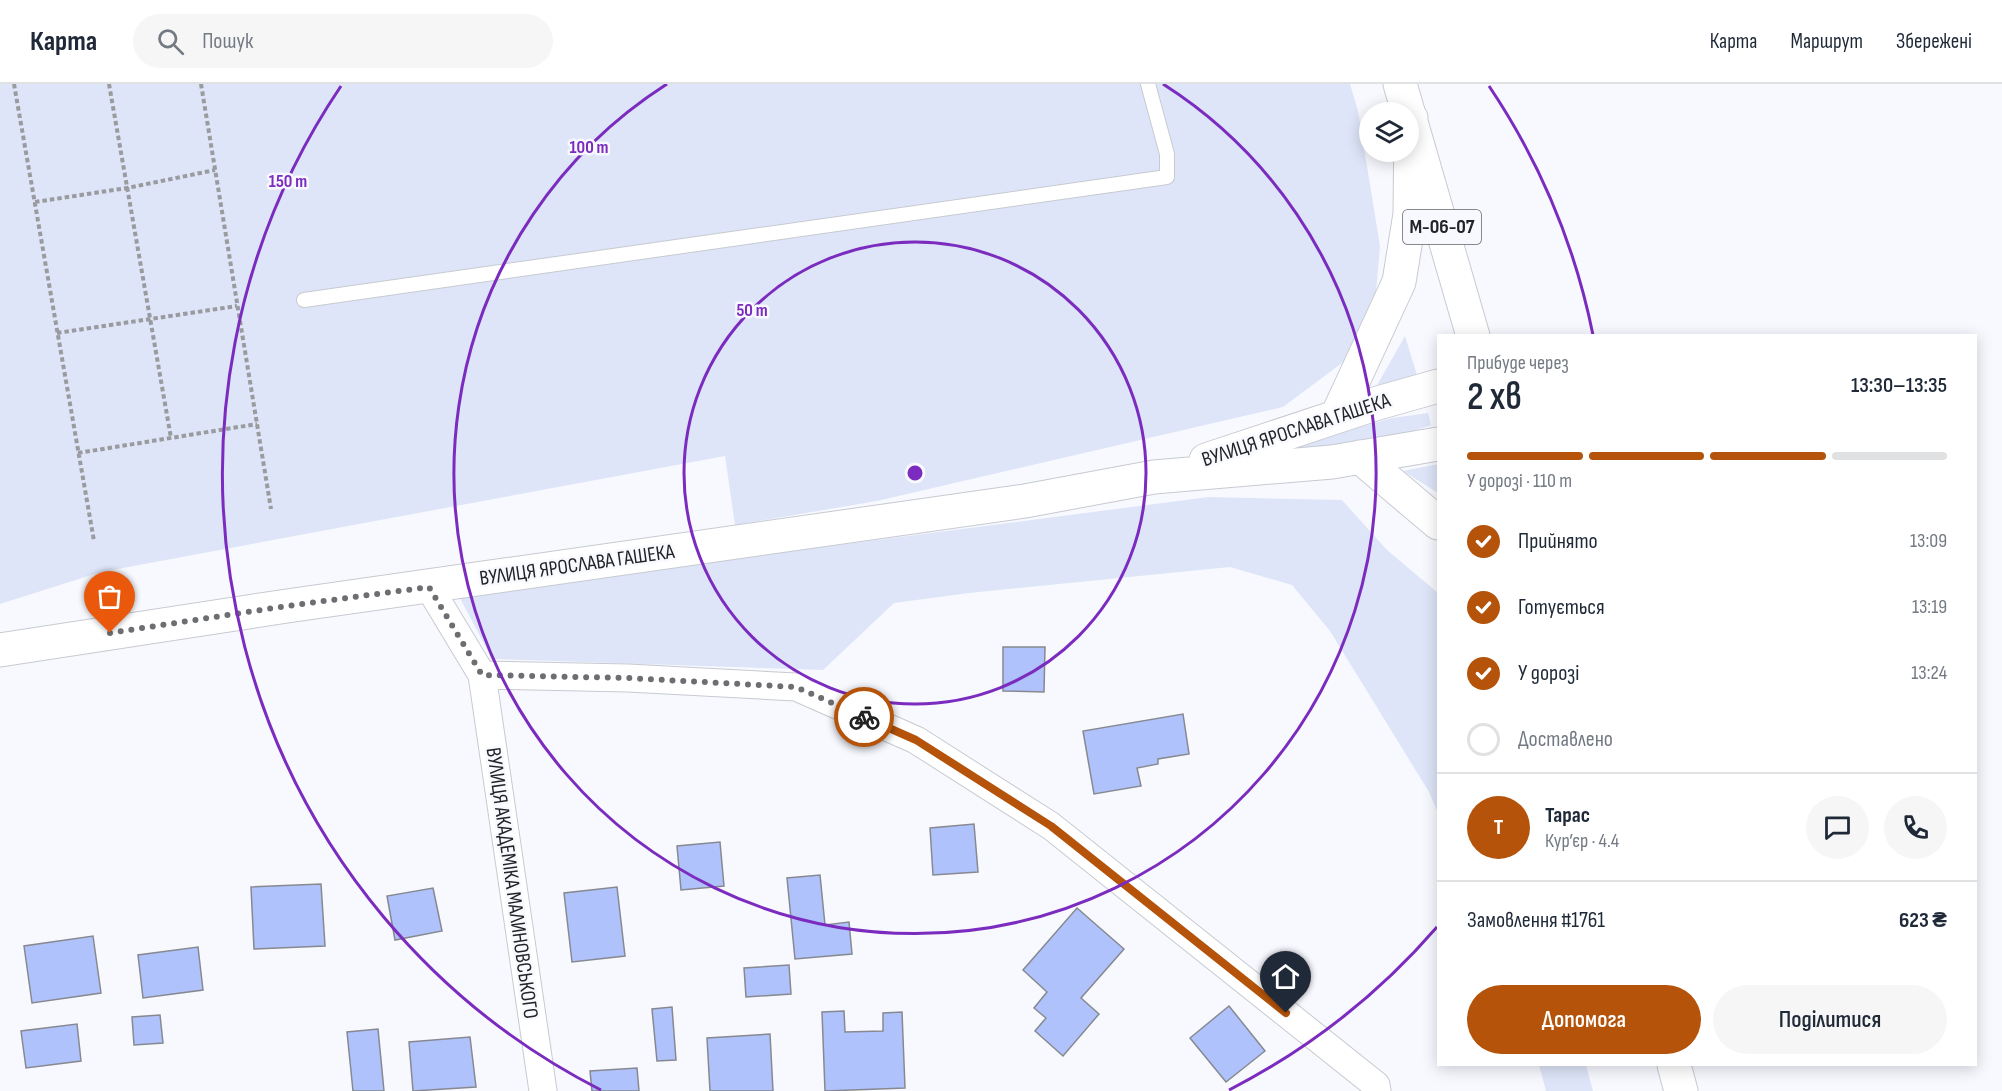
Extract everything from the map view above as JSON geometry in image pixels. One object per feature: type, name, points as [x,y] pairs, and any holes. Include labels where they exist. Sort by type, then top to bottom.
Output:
[{"type":"main road","name":"М-06-07","points":[[1400,84],[1406,102]]},
{"type":"main road","name":"М-06-07","points":[[1419,146],[1472,334]]},
{"type":"main road","points":[[1337,416],[1399,282],[1410,214],[1411,162]]},
{"type":"main road","name":"ВУЛИЦЯ ЯРОСЛАВА ГАШЕКА","points":[[1154,477],[1337,416],[1437,386]]},
{"type":"main road","name":"ВУЛИЦЯ ЯРОСЛАВА ГАШЕКА","points":[[0,650],[287,606],[1025,501],[1154,477],[1332,462],[1437,444]]},
{"type":"main road","points":[[1359,457],[1437,522]]},
{"type":"main road","points":[[1674,1066],[1681,1091]]},
{"type":"street","name":"ВУЛИЦЯ АКАДЕМІКА МАЛИНОВСЬКОГО","points":[[429,587],[482,675],[543,1091]]},
{"type":"street","points":[[482,675],[628,678],[796,687],[916,740],[1051,826],[1367,1077],[1376,1085],[1377,1091]]},
{"type":"lane","points":[[304,300],[560,261],[837,225],[1167,177],[1167,154],[1148,84]]},
{"type":"path","points":[[14,84],[93,541]]},
{"type":"path","points":[[109,84],[171,438]]},
{"type":"path","points":[[201,84],[271,509]]},
{"type":"path","points":[[35,202],[127,188],[215,170]]},
{"type":"path","points":[[57,333],[237,306]]},
{"type":"path","points":[[78,453],[257,424]]},
{"type":"shaded area","points":[[0,84],[1350,84],[1359,117],[1359,162],[1366,162],[1380,246],[1375,304],[1346,360],[1283,407],[877,501],[735,525],[725,456],[101,572],[0,604]]},
{"type":"shaded area","points":[[1405,336],[1417,375],[1376,387]]},
{"type":"shaded area","points":[[1428,413],[1431,425],[1395,437],[1260,456],[1392,418]]},
{"type":"shaded area","points":[[1437,464],[1437,492],[1403,471]]},
{"type":"shaded area","points":[[1209,497],[1342,500],[1387,550],[1437,592],[1437,811],[1429,792],[1330,631],[1292,585],[1230,567],[969,593],[894,603],[823,670],[492,659],[460,598],[768,554]]},
{"type":"shaded area","points":[[1539,1066],[1586,1066],[1593,1091],[1546,1091]]},
{"type":"building","points":[[1003,647],[1045,647],[1044,692],[1003,691]]},
{"type":"building","points":[[1183,714],[1189,754],[1158,759],[1158,764],[1137,768],[1141,786],[1094,794],[1083,731]]},
{"type":"building","points":[[974,824],[978,872],[933,875],[930,828]]},
{"type":"building","points":[[720,842],[724,886],[681,890],[677,846]]},
{"type":"building","points":[[820,875],[825,925],[849,922],[852,954],[795,959],[787,878]]},
{"type":"building","points":[[321,884],[325,946],[254,949],[251,887]]},
{"type":"building","points":[[617,887],[625,956],[572,962],[564,893]]},
{"type":"building","points":[[433,888],[442,931],[395,940],[387,896]]},
{"type":"building","points":[[1077,908],[1124,949],[1081,998],[1099,1014],[1063,1056],[1035,1031],[1046,1018],[1034,1008],[1047,992],[1023,970]]},
{"type":"building","points":[[93,936],[101,993],[32,1003],[24,946]]},
{"type":"building","points":[[198,947],[203,990],[143,998],[138,955]]},
{"type":"building","points":[[789,965],[791,994],[746,997],[744,968]]},
{"type":"building","points":[[1229,1006],[1265,1051],[1226,1082],[1190,1038]]},
{"type":"building","points":[[672,1007],[676,1060],[657,1061],[652,1009]]},
{"type":"building","points":[[844,1011],[845,1032],[883,1031],[883,1013],[902,1012],[905,1088],[825,1091],[822,1012]]},
{"type":"building","points":[[160,1015],[163,1043],[134,1045],[132,1017]]},
{"type":"building","points":[[77,1024],[81,1061],[26,1068],[21,1031]]},
{"type":"building","points":[[378,1029],[384,1091],[353,1091],[347,1032]]},
{"type":"building","points":[[770,1034],[773,1091],[710,1091],[707,1038]]},
{"type":"building","points":[[470,1037],[476,1087],[413,1091],[409,1042]]},
{"type":"building","points":[[637,1068],[639,1091],[592,1091],[590,1071]]},
{"type":"way so far","points":[[110,633],[429,587],[482,675],[628,678],[796,687],[864,717]]},
{"type":"route","points":[[864,717],[916,740],[1051,826],[1286,1013]]}]
